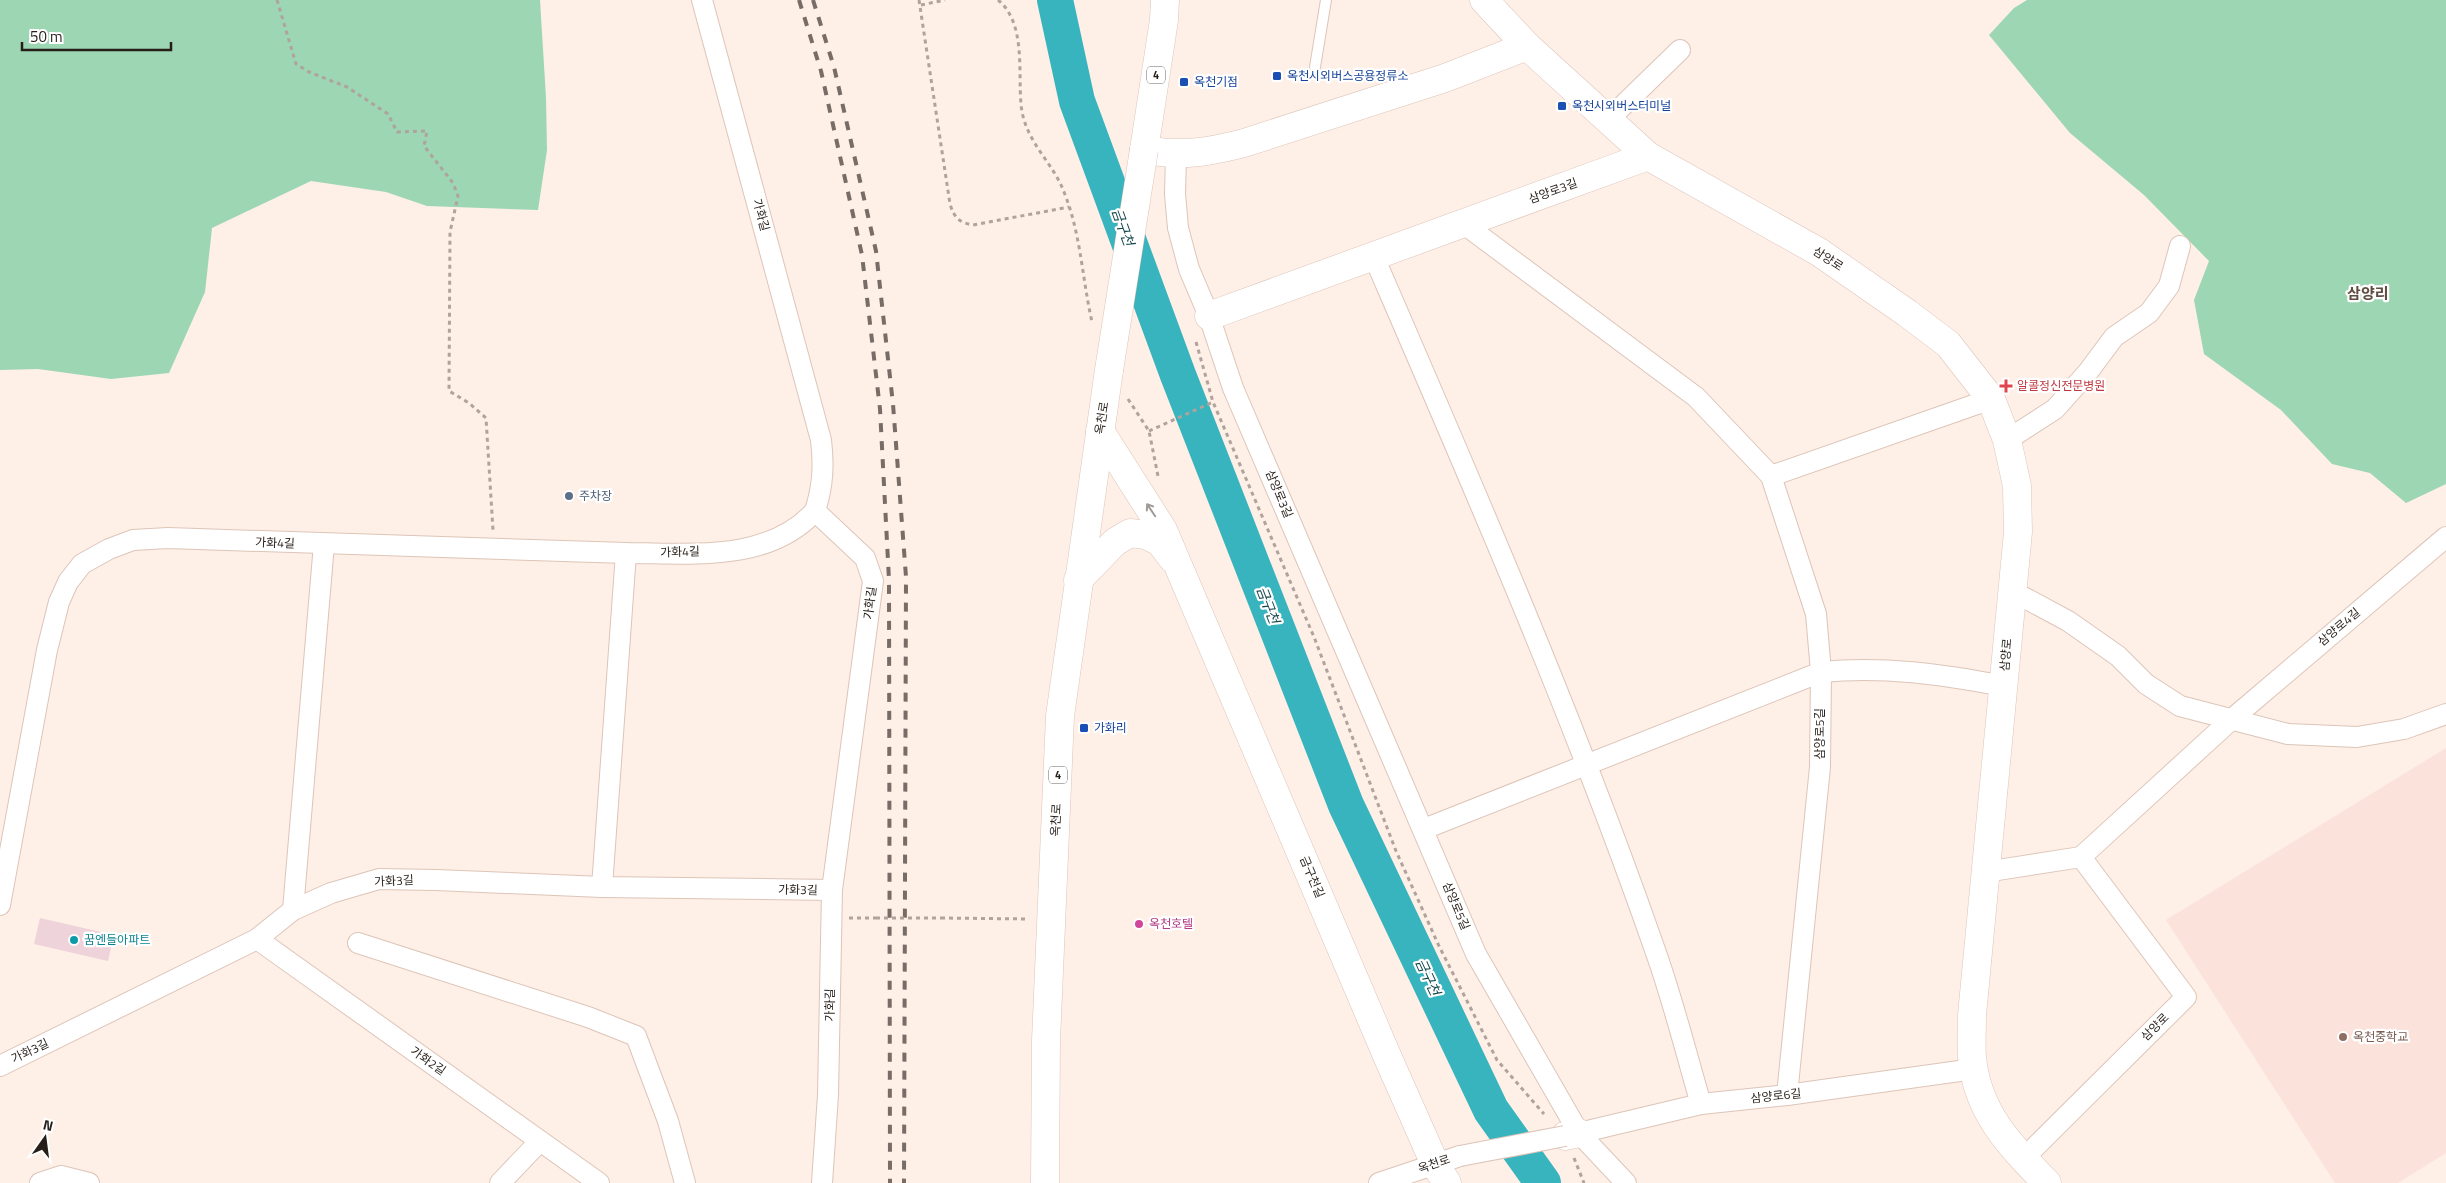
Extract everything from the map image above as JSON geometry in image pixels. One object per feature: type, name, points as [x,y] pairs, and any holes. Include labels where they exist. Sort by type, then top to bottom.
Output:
[{"type":"street","name":"가화길","points":[[702,0],[821,440],[824,466],[822,490],[815,511],[865,558],[873,581],[832,890],[828,1095],[822,1183]]},
{"type":"street","name":"4","points":[[1116,381],[1144,150],[1164,20],[1165,0]]},
{"type":"street","name":"삼양로","points":[[1484,0],[1526,46],[1648,156],[1819,252],[1907,312],[1948,344],[1991,399],[2007,440],[2017,486],[2018,532],[1972,1015],[1974,1069],[1979,1092],[1995,1126],[2023,1159],[2047,1183]]},
{"type":"street","points":[[1144,150],[1176,155],[1212,151],[1244,143],[1445,78],[1526,46]]},
{"type":"street","points":[[1608,120],[1680,50]]},
{"type":"street","points":[[1176,155],[1175,194],[1178,228],[1189,269],[1209,316]]},
{"type":"street","name":"삼양로3길","points":[[1424,828],[1233,388],[1209,316],[1374,258],[1648,156]]},
{"type":"street","points":[[1464,224],[1696,397],[1771,476],[1991,399]]},
{"type":"street","points":[[2007,440],[2055,409],[2088,372],[2114,337],[2149,313],[2169,286],[2180,246]]},
{"type":"street","points":[[1374,258],[1500,548],[1586,765],[1656,952],[1701,1104]]},
{"type":"street","name":"옥천로","points":[[1045,1183],[1046,1041],[1060,716],[1100,432],[1116,381]]},
{"type":"street","points":[[1100,432],[1158,520],[1180,569]]},
{"type":"street","name":"삼양로5길","points":[[1771,476],[1816,614],[1821,672],[1820,767],[1787,1095]]},
{"type":"street","name":"가화4길","points":[[0,905],[47,650],[59,602],[68,582],[82,564],[109,549],[133,540],[168,538],[626,553],[690,553],[752,548],[780,538],[803,525],[815,511]]},
{"type":"street","points":[[1078,580],[1116,542],[1130,533],[1146,535],[1160,542],[1180,569]]},
{"type":"street","name":"삼양로4길","points":[[2232,718],[2446,537]]},
{"type":"street","points":[[293,910],[324,544]]},
{"type":"street","points":[[602,887],[626,553]]},
{"type":"street","name":"금구천길","points":[[1180,569],[1447,1167]]},
{"type":"street","points":[[2012,590],[2068,621],[2118,656],[2146,684],[2180,706],[2288,734],[2357,736],[2404,729],[2446,714]]},
{"type":"street","points":[[1424,828],[1821,672],[1888,669],[1944,674],[2003,686]]},
{"type":"street","points":[[1985,872],[2081,857],[2232,718]]},
{"type":"street","name":"삼양로5길","points":[[1424,828],[1476,954],[1567,1137],[1626,1183]]},
{"type":"street","name":"삼양로","points":[[2023,1159],[2186,997],[2081,857]]},
{"type":"street","name":"가화3길","points":[[0,1066],[257,939],[293,910],[331,893],[379,880],[436,880],[602,887],[832,890]]},
{"type":"street","name":"가화2길","points":[[257,939],[599,1183]]},
{"type":"street","points":[[358,943],[588,1017],[636,1036],[668,1121],[685,1183]]},
{"type":"street","name":"삼양로6길","points":[[1567,1137],[1701,1104],[1787,1095],[1974,1069]]},
{"type":"street","name":"옥천로","points":[[1380,1183],[1567,1137]]},
{"type":"street","points":[[500,1183],[540,1141]]},
{"type":"street","points":[[40,1183],[61,1176],[90,1183]]},
{"type":"lane","points":[[1315,67],[1326,0]]},
{"type":"path","points":[[277,0],[296,64],[309,72],[347,87],[388,114],[397,132],[427,131],[424,146],[453,183],[458,196],[450,232],[448,391],[469,403],[486,418],[494,549]]},
{"type":"path","points":[[920,0],[950,204],[956,219],[964,224],[973,225],[1069,207]]},
{"type":"path","points":[[920,5],[945,0]]},
{"type":"path","points":[[998,0],[1008,9],[1014,24],[1024,120],[1032,138],[1064,190],[1078,232],[1094,332]]},
{"type":"path","points":[[1116,381],[1149,431],[1158,481]]},
{"type":"path","points":[[1149,431],[1212,402],[1314,637],[1396,851],[1439,946],[1497,1060],[1567,1137],[1584,1183]]},
{"type":"path","points":[[864,918],[1051,920]]},
{"type":"shaded area","name":"옥천중학교","points":[[2446,748],[2446,1153],[2398,1183],[2335,1183],[2166,920]]},
{"type":"green space","points":[[0,0],[540,0],[547,150],[538,210],[427,206],[386,192],[311,181],[212,228],[205,292],[169,373],[111,379],[38,369],[0,370]]},
{"type":"green space","points":[[2027,0],[2446,0],[2446,484],[2406,503],[2370,473],[2332,464],[2281,410],[2204,354],[2194,300],[2209,261],[2144,195],[2070,133],[1989,35],[2014,8]]},
{"type":"building","name":"꿈엔들아파트","points":[[40,918],[114,935],[108,961],[34,944]]},
{"type":"waterway","name":"금구천","points":[[1055,0],[1077,101],[1178,375],[1346,805],[1491,1110],[1543,1183]]},
{"type":"railway","points":[[799,0],[821,71],[862,255],[880,409],[889,580],[890,1183]]},
{"type":"railway","points":[[813,0],[834,67],[876,251],[893,404],[906,577],[904,1183]]},
{"type":"place","name":"옥천시외버스공용정류소","points":[[1277,76]]},
{"type":"place","name":"옥천기점","points":[[1184,82]]},
{"type":"place","name":"옥천시외버스터미널","points":[[1562,106]]},
{"type":"place","name":"알콜정신전문병원","points":[[2006,386]]},
{"type":"place","name":"주차장","points":[[569,496]]},
{"type":"place","name":"가화리","points":[[1084,728]]},
{"type":"place","name":"옥천호텔","points":[[1139,924]]},
{"type":"place","name":"꿈엔들아파트","points":[[74,940]]},
{"type":"place","name":"옥천중학교","points":[[2343,1037]]},
{"type":"district","name":"삼양리","points":[[2368,294]]}]
